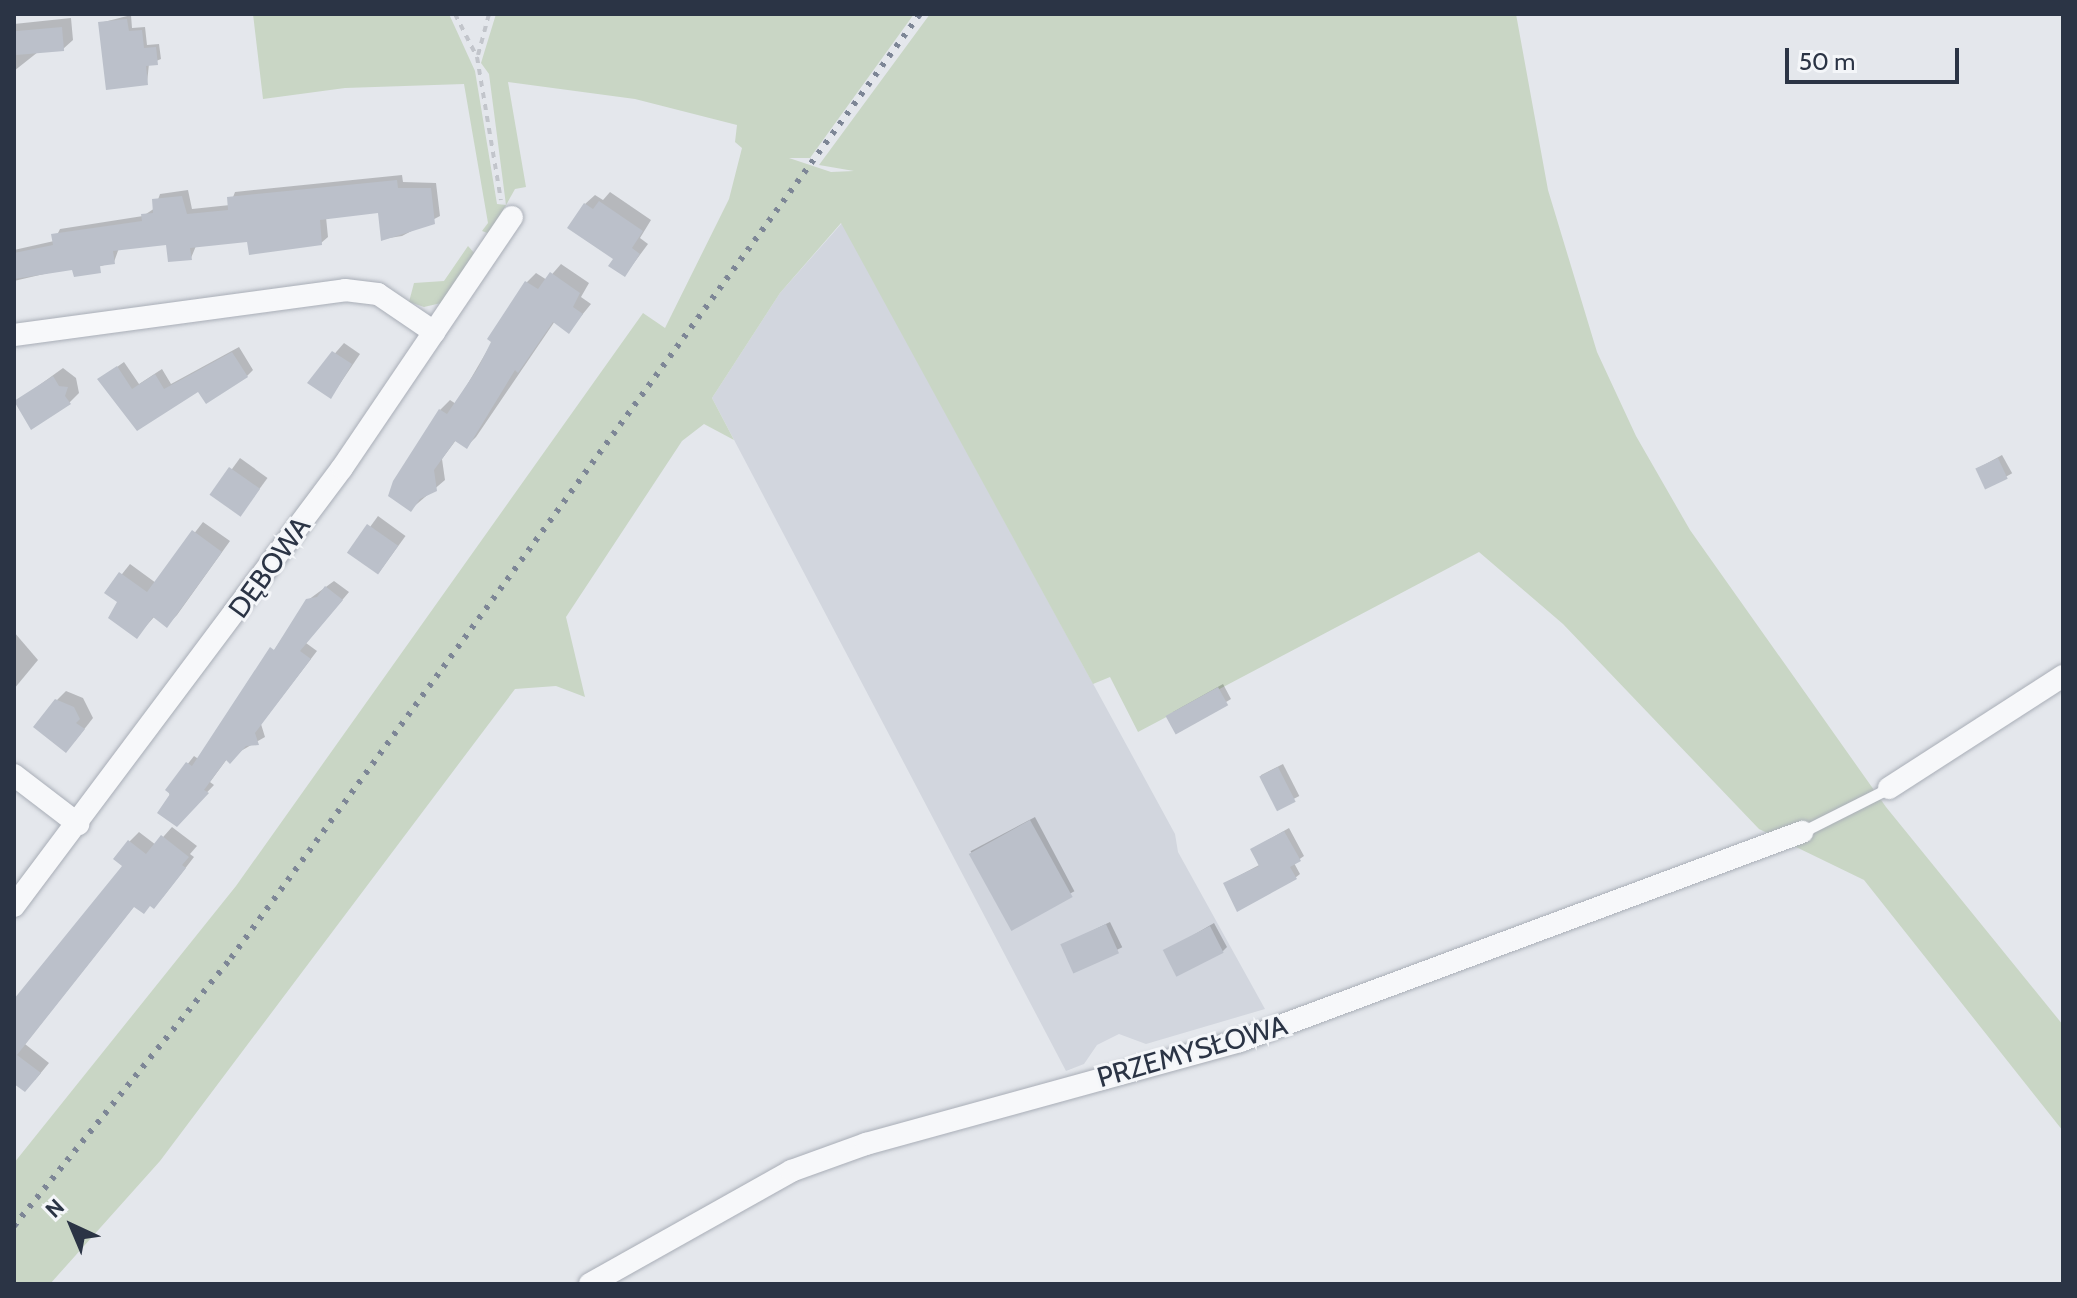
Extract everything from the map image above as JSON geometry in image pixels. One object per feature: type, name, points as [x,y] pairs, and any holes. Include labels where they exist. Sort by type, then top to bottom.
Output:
[{"type":"street","name":"DĘBOWA","points":[[14,906],[342,468],[512,217]]},
{"type":"street","points":[[14,335],[345,290],[378,294],[434,332]]},
{"type":"street","points":[[1889,788],[2063,676]]},
{"type":"street","points":[[14,775],[78,824]]},
{"type":"street","name":"PRZEMYSŁOWA","points":[[590,1284],[791,1171],[866,1144],[1240,1041],[1802,832]]},
{"type":"lane","points":[[1802,832],[1889,788]]},
{"type":"path","points":[[455,14],[477,57],[501,201],[512,217]]},
{"type":"path","points":[[477,57],[489,14]]},
{"type":"shaded area","points":[[842,223],[1175,834],[1178,852],[1265,1009],[1146,1044],[1119,1034],[1097,1045],[1084,1064],[1066,1071],[712,398],[780,293]]},
{"type":"green space","points":[[253,14],[449,14],[475,71],[497,204],[506,205],[489,74],[481,63],[496,14],[914,14],[810,158],[789,158],[831,172],[854,171],[819,165],[930,14],[1516,14],[1548,190],[1597,352],[1636,436],[1690,530],[1886,807],[2063,1025],[2063,1131],[1864,880],[1759,829],[1563,624],[1479,552],[1138,732],[1110,677],[1093,684],[841,223],[780,293],[712,398],[734,440],[704,424],[682,441],[566,617],[585,697],[556,686],[515,689],[160,1161],[50,1284],[14,1284],[14,1163],[236,886],[643,313],[665,328],[729,199],[742,148],[735,142],[737,125],[635,99],[508,82],[526,187],[515,189],[490,234],[482,231],[488,223],[464,84],[345,88],[263,99]]},
{"type":"green space","points":[[468,246],[476,255],[441,303],[424,307],[409,302],[414,283],[444,281]]},
{"type":"building","points":[[127,19],[129,31],[142,30],[144,48],[156,47],[158,65],[146,66],[148,85],[106,90],[98,22]]},
{"type":"building","points":[[62,27],[64,51],[16,55],[14,31]]},
{"type":"building","points":[[397,180],[398,188],[431,188],[435,224],[381,241],[378,213],[320,220],[322,245],[249,255],[247,242],[190,248],[192,260],[168,262],[166,245],[113,251],[115,264],[100,266],[101,273],[74,277],[72,270],[14,279],[14,253],[53,245],[51,234],[142,221],[141,214],[153,213],[152,199],[182,196],[187,214],[228,210],[227,197]]},
{"type":"building","points":[[599,201],[643,231],[632,248],[640,254],[625,277],[608,266],[613,259],[567,228],[584,203],[593,209]]},
{"type":"building","points":[[550,272],[580,293],[573,307],[583,314],[569,334],[553,322],[518,373],[515,370],[467,449],[455,441],[434,470],[437,491],[420,499],[411,512],[388,496],[393,481],[439,409],[447,414],[478,368],[491,342],[487,339],[525,281],[538,289]]},
{"type":"building","points":[[332,351],[352,364],[331,399],[307,383]]},
{"type":"building","points":[[232,352],[248,377],[206,404],[198,392],[137,431],[97,379],[117,366],[132,389],[155,374],[164,389]]},
{"type":"building","points":[[53,376],[59,386],[68,387],[65,396],[71,404],[31,430],[14,401]]},
{"type":"building","points":[[1998,458],[2008,479],[1985,489],[1975,469]]},
{"type":"building","points":[[229,467],[260,489],[241,517],[209,495]]},
{"type":"building","points":[[367,524],[398,546],[378,574],[347,553]]},
{"type":"building","points":[[192,530],[222,552],[167,628],[153,617],[137,639],[108,618],[117,602],[104,593],[119,572],[147,592]]},
{"type":"building","points":[[325,586],[343,600],[300,651],[311,659],[255,733],[259,745],[246,746],[230,764],[226,760],[204,790],[209,793],[177,827],[157,813],[170,794],[165,790],[186,762],[192,766],[270,647],[274,650],[306,599],[317,597]]},
{"type":"building","points":[[1218,687],[1228,705],[1176,734],[1166,716]]},
{"type":"building","points":[[55,699],[74,707],[80,719],[76,723],[85,729],[66,753],[33,727]]},
{"type":"building","points":[[1278,767],[1296,802],[1277,811],[1259,777]]},
{"type":"building","points":[[1030,820],[1073,897],[1011,931],[969,854]]},
{"type":"building","points":[[1284,831],[1301,861],[1290,867],[1297,879],[1237,912],[1223,883],[1259,866],[1250,849]]},
{"type":"building","points":[[161,835],[189,857],[182,865],[186,868],[154,909],[150,906],[144,914],[134,907],[17,1055],[41,1073],[25,1092],[14,1084],[14,999],[122,866],[113,859],[128,840],[146,854]]},
{"type":"building","points":[[1106,924],[1119,953],[1073,974],[1060,944]]},
{"type":"building","points":[[1210,926],[1224,953],[1176,977],[1163,950]]},
{"type":"railway","points":[[14,1226],[231,958],[920,14]]}]
